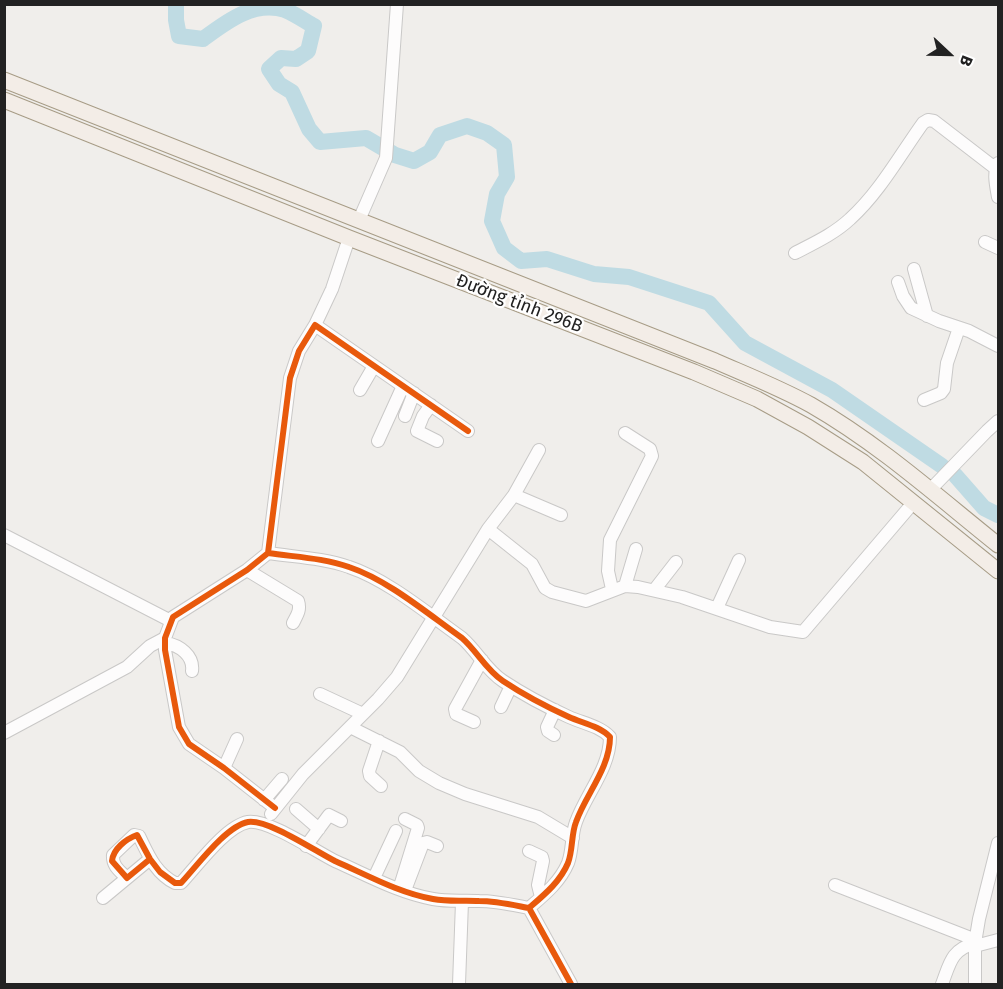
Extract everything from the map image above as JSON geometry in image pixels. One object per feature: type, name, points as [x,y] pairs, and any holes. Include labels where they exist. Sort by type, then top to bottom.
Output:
[{"type":"main road","name":"Đường tỉnh 296B","points":[[4,80],[704,356],[792,396],[870,443],[999,545]]},
{"type":"main road","name":"Đường tỉnh 296B","points":[[4,100],[349,238],[694,372],[757,399],[808,427],[848,453],[999,571]]},
{"type":"street","points":[[359,220],[386,158],[397,4]]},
{"type":"street","points":[[795,253],[825,238],[850,219],[871,196],[922,123],[928,120],[934,121],[997,165],[995,182],[999,197]]},
{"type":"street","points":[[275,808],[189,744],[179,727],[165,641],[173,617],[247,570],[268,553],[290,378],[299,351],[315,325],[332,289],[349,238]]},
{"type":"street","points":[[985,242],[999,248]]},
{"type":"street","points":[[914,269],[927,316]]},
{"type":"street","points":[[898,282],[911,308],[999,346]]},
{"type":"street","points":[[315,325],[468,431]]},
{"type":"street","points":[[924,400],[941,393],[944,389],[947,363],[959,328]]},
{"type":"street","points":[[360,390],[374,366]]},
{"type":"street","points":[[378,441],[403,386]]},
{"type":"street","points":[[405,416],[414,393]]},
{"type":"street","points":[[431,405],[423,416],[417,431],[437,441]]},
{"type":"street","points":[[930,490],[987,431],[999,422]]},
{"type":"street","points":[[612,589],[608,571],[610,540],[652,456],[650,449],[625,433]]},
{"type":"street","points":[[264,824],[303,774],[397,677],[488,529],[514,495],[539,450]]},
{"type":"street","points":[[514,495],[561,515]]},
{"type":"street","points":[[488,529],[532,564],[545,588],[552,592],[585,601],[612,589],[626,586],[655,589],[771,627],[803,632],[913,503]]},
{"type":"street","points":[[4,535],[171,621]]},
{"type":"street","points":[[626,586],[636,549]]},
{"type":"street","points":[[268,553],[331,561],[351,567],[394,591],[434,618],[473,648],[491,672],[511,686],[555,710],[605,732],[610,737],[602,768],[577,819],[568,863],[559,878],[529,908]]},
{"type":"street","points":[[717,608],[739,560]]},
{"type":"street","points":[[655,589],[676,562]]},
{"type":"street","points":[[247,570],[298,601],[299,613],[293,623]]},
{"type":"street","points":[[4,733],[127,667],[150,646],[165,641],[190,658],[193,662],[192,671]]},
{"type":"street","points":[[474,722],[456,714],[455,709],[482,660]]},
{"type":"street","points":[[501,707],[511,686]]},
{"type":"street","points":[[320,694],[363,714]]},
{"type":"street","points":[[554,735],[548,731],[547,727],[555,710]]},
{"type":"street","points":[[350,727],[400,752],[419,771],[439,783],[465,794],[538,817],[573,837]]},
{"type":"street","points":[[224,768],[237,740]]},
{"type":"street","points":[[379,741],[369,771],[370,776],[381,786]]},
{"type":"street","points":[[264,800],[282,779]]},
{"type":"street","points":[[296,809],[319,829]]},
{"type":"street","points":[[306,846],[329,815],[341,821]]},
{"type":"street","points":[[401,887],[418,828],[417,825],[405,819]]},
{"type":"street","points":[[127,878],[115,866],[112,858],[115,852],[134,835],[139,836],[150,859],[170,880],[181,883],[235,828],[240,824],[252,822],[264,824],[374,878],[434,900],[462,902],[478,900],[529,908]]},
{"type":"street","points":[[374,878],[396,831]]},
{"type":"street","points":[[401,887],[423,843],[427,842],[436,846]]},
{"type":"street","points":[[975,984],[975,943],[999,843]]},
{"type":"street","points":[[529,851],[542,857],[538,885],[541,897]]},
{"type":"street","points":[[103,898],[150,859]]},
{"type":"street","points":[[835,885],[975,943]]},
{"type":"street","points":[[459,984],[462,902]]},
{"type":"street","points":[[529,908],[571,984]]},
{"type":"street","points":[[942,984],[958,950],[975,943],[999,940]]},
{"type":"waterway","points":[[176,4],[179,36],[203,39],[241,14],[262,8],[285,10],[314,26],[308,51],[296,59],[281,58],[269,69],[279,84],[292,92],[309,129],[320,142],[366,138],[395,155],[414,161],[430,152],[440,135],[467,126],[487,133],[504,145],[507,177],[497,194],[492,221],[504,248],[521,261],[547,259],[594,274],[629,277],[709,303],[745,343],[832,390],[942,466]]},
{"type":"waterway","points":[[955,475],[984,508],[998,515]]},
{"type":"cycle path","points":[[275,808],[189,744],[179,727],[165,650],[165,638],[173,617],[247,570],[268,553],[290,378],[299,351],[315,325],[468,431]]},
{"type":"cycle path","points":[[268,553],[339,564],[378,580],[462,638],[503,681],[544,705],[596,727],[610,737],[602,770],[576,822],[571,853],[565,870],[546,893],[529,908]]},
{"type":"cycle path","points":[[150,859],[127,878],[112,861],[121,845],[137,835],[160,872],[175,883],[181,883],[230,831],[239,825],[257,822],[383,883],[420,896],[439,900],[492,902],[529,908],[571,984]]}]
